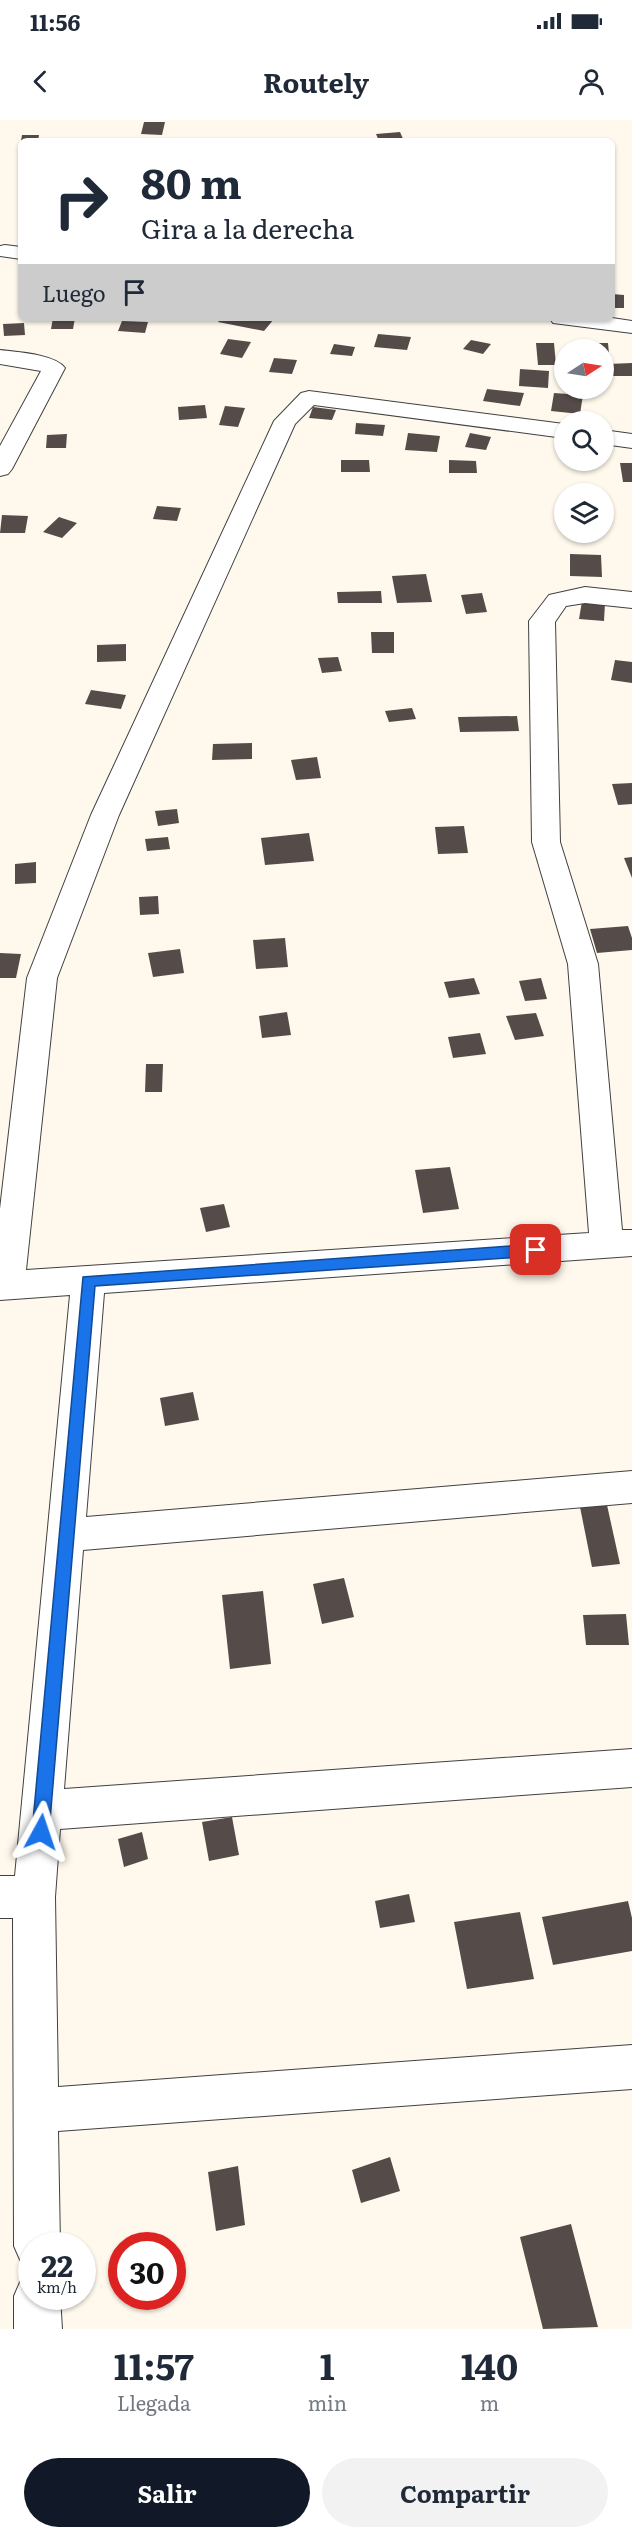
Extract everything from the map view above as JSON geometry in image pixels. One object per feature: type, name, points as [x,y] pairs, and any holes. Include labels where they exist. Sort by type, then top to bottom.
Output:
[{"type":"street","points":[[585,321],[632,327]]},
{"type":"street","points":[[0,357],[54,368],[0,470]]},
{"type":"street","points":[[554,430],[309,398],[285,421],[105,815],[42,978],[4,1286],[619,1244],[583,964],[546,842],[542,621],[558,600],[585,595],[632,600]]},
{"type":"street","points":[[614,439],[632,441]]},
{"type":"street","points":[[37,2232],[36,2111],[17,1897],[43,1810],[88,1281]]},
{"type":"street","points":[[66,1535],[632,1487]]},
{"type":"street","points":[[43,1810],[632,1768]]},
{"type":"street","points":[[36,2111],[632,2067]]},
{"type":"street","points":[[37,2310],[38,2329]]},
{"type":"building","points":[[144,122],[165,122],[162,135],[141,134]]},
{"type":"building","points":[[400,132],[403,138],[378,138],[376,134]]},
{"type":"building","points":[[22,135],[39,135],[38,138],[22,138]]},
{"type":"building","points":[[615,294],[624,295],[624,308],[615,308]]},
{"type":"building","points":[[52,321],[74,321],[73,329],[51,329]]},
{"type":"building","points":[[122,321],[148,322],[145,333],[118,331]]},
{"type":"building","points":[[219,321],[272,321],[264,331]]},
{"type":"building","points":[[24,323],[25,335],[4,336],[3,324]]},
{"type":"building","points":[[378,334],[411,337],[407,350],[374,347]]},
{"type":"building","points":[[228,339],[251,342],[242,358],[220,354]]},
{"type":"building","points":[[471,340],[491,344],[483,354],[463,349]]},
{"type":"building","points":[[536,343],[554,343],[554,365],[538,365]]},
{"type":"building","points":[[334,344],[355,347],[352,356],[330,354]]},
{"type":"building","points":[[274,358],[297,360],[292,374],[269,372]]},
{"type":"building","points":[[632,363],[632,376],[614,376],[614,364]]},
{"type":"building","points":[[520,369],[549,371],[548,388],[519,386]]},
{"type":"building","points":[[487,389],[524,393],[520,406],[483,401]]},
{"type":"building","points":[[554,393],[554,399],[582,399],[580,411],[551,411]]},
{"type":"building","points":[[205,405],[207,418],[179,420],[178,407]]},
{"type":"building","points":[[225,406],[245,408],[238,427],[219,425]]},
{"type":"building","points":[[313,407],[336,410],[332,420],[309,418]]},
{"type":"building","points":[[356,423],[385,425],[383,436],[355,434]]},
{"type":"building","points":[[408,433],[440,436],[437,452],[405,450]]},
{"type":"building","points":[[470,433],[491,437],[486,450],[465,447]]},
{"type":"building","points":[[67,434],[66,448],[46,448],[47,435]]},
{"type":"building","points":[[341,460],[369,460],[370,472],[341,472]]},
{"type":"building","points":[[449,460],[476,461],[477,473],[449,473]]},
{"type":"building","points":[[620,463],[632,463],[632,482],[623,482]]},
{"type":"building","points":[[157,506],[181,508],[177,521],[153,519]]},
{"type":"building","points":[[2,515],[28,516],[25,533],[0,533]]},
{"type":"building","points":[[59,517],[77,523],[62,538],[43,532]]},
{"type":"building","points":[[570,554],[601,555],[602,577],[570,576]]},
{"type":"building","points":[[426,574],[432,602],[397,603],[392,576]]},
{"type":"building","points":[[381,591],[382,603],[338,603],[337,592]]},
{"type":"building","points":[[482,593],[487,612],[466,614],[461,595]]},
{"type":"building","points":[[582,601],[605,603],[604,621],[579,619]]},
{"type":"building","points":[[371,632],[394,632],[394,653],[372,653]]},
{"type":"building","points":[[126,644],[126,661],[97,662],[97,645]]},
{"type":"building","points":[[338,657],[342,671],[322,673],[318,658]]},
{"type":"building","points":[[615,660],[632,662],[632,683],[611,680]]},
{"type":"building","points":[[91,690],[126,695],[121,709],[85,704]]},
{"type":"building","points":[[412,708],[416,719],[389,722],[385,711]]},
{"type":"building","points":[[517,716],[519,731],[460,732],[458,717]]},
{"type":"building","points":[[252,743],[252,759],[212,760],[213,744]]},
{"type":"building","points":[[317,757],[321,778],[296,780],[291,760]]},
{"type":"building","points":[[632,783],[632,804],[618,805],[612,784]]},
{"type":"building","points":[[177,809],[179,823],[158,826],[155,811]]},
{"type":"building","points":[[464,826],[468,853],[438,854],[435,827]]},
{"type":"building","points":[[309,833],[314,861],[265,865],[261,838]]},
{"type":"building","points":[[168,837],[170,849],[147,851],[145,839]]},
{"type":"building","points":[[632,857],[632,878],[624,858]]},
{"type":"building","points":[[36,862],[36,883],[15,884],[15,864]]},
{"type":"building","points":[[158,896],[159,914],[140,915],[139,897]]},
{"type":"building","points":[[628,926],[632,938],[632,950],[597,953],[590,929]]},
{"type":"building","points":[[285,938],[288,967],[256,969],[253,940]]},
{"type":"building","points":[[180,949],[184,973],[153,977],[148,953]]},
{"type":"building","points":[[0,953],[21,954],[16,978],[0,978]]},
{"type":"building","points":[[474,978],[480,994],[449,998],[444,982]]},
{"type":"building","points":[[541,978],[547,999],[525,1001],[519,981]]},
{"type":"building","points":[[287,1012],[291,1035],[262,1038],[259,1016]]},
{"type":"building","points":[[536,1013],[544,1036],[515,1040],[506,1016]]},
{"type":"building","points":[[480,1033],[486,1054],[453,1058],[448,1037]]},
{"type":"building","points":[[146,1064],[163,1064],[162,1092],[145,1092]]},
{"type":"building","points":[[450,1167],[459,1209],[423,1213],[415,1170]]},
{"type":"building","points":[[224,1204],[230,1227],[206,1232],[200,1208]]},
{"type":"building","points":[[193,1392],[199,1420],[165,1426],[160,1398]]},
{"type":"building","points":[[607,1505],[620,1564],[592,1567],[580,1507]]},
{"type":"building","points":[[344,1578],[354,1617],[322,1624],[313,1584]]},
{"type":"building","points":[[263,1591],[271,1664],[230,1669],[222,1595]]},
{"type":"building","points":[[626,1614],[629,1645],[586,1645],[583,1615]]},
{"type":"building","points":[[232,1817],[239,1855],[209,1861],[202,1822]]},
{"type":"building","points":[[142,1832],[148,1859],[124,1867],[118,1839]]},
{"type":"building","points":[[409,1894],[415,1922],[380,1928],[375,1901]]},
{"type":"building","points":[[628,1901],[632,1918],[632,1951],[553,1965],[542,1917]]},
{"type":"building","points":[[520,1912],[534,1979],[467,1989],[454,1922]]},
{"type":"building","points":[[390,2157],[400,2191],[361,2203],[352,2170]]},
{"type":"building","points":[[238,2166],[245,2225],[216,2231],[208,2172]]},
{"type":"building","points":[[571,2224],[598,2327],[543,2329],[520,2237]]},
{"type":"route","points":[[41,1832],[88,1281],[536,1250]]}]
